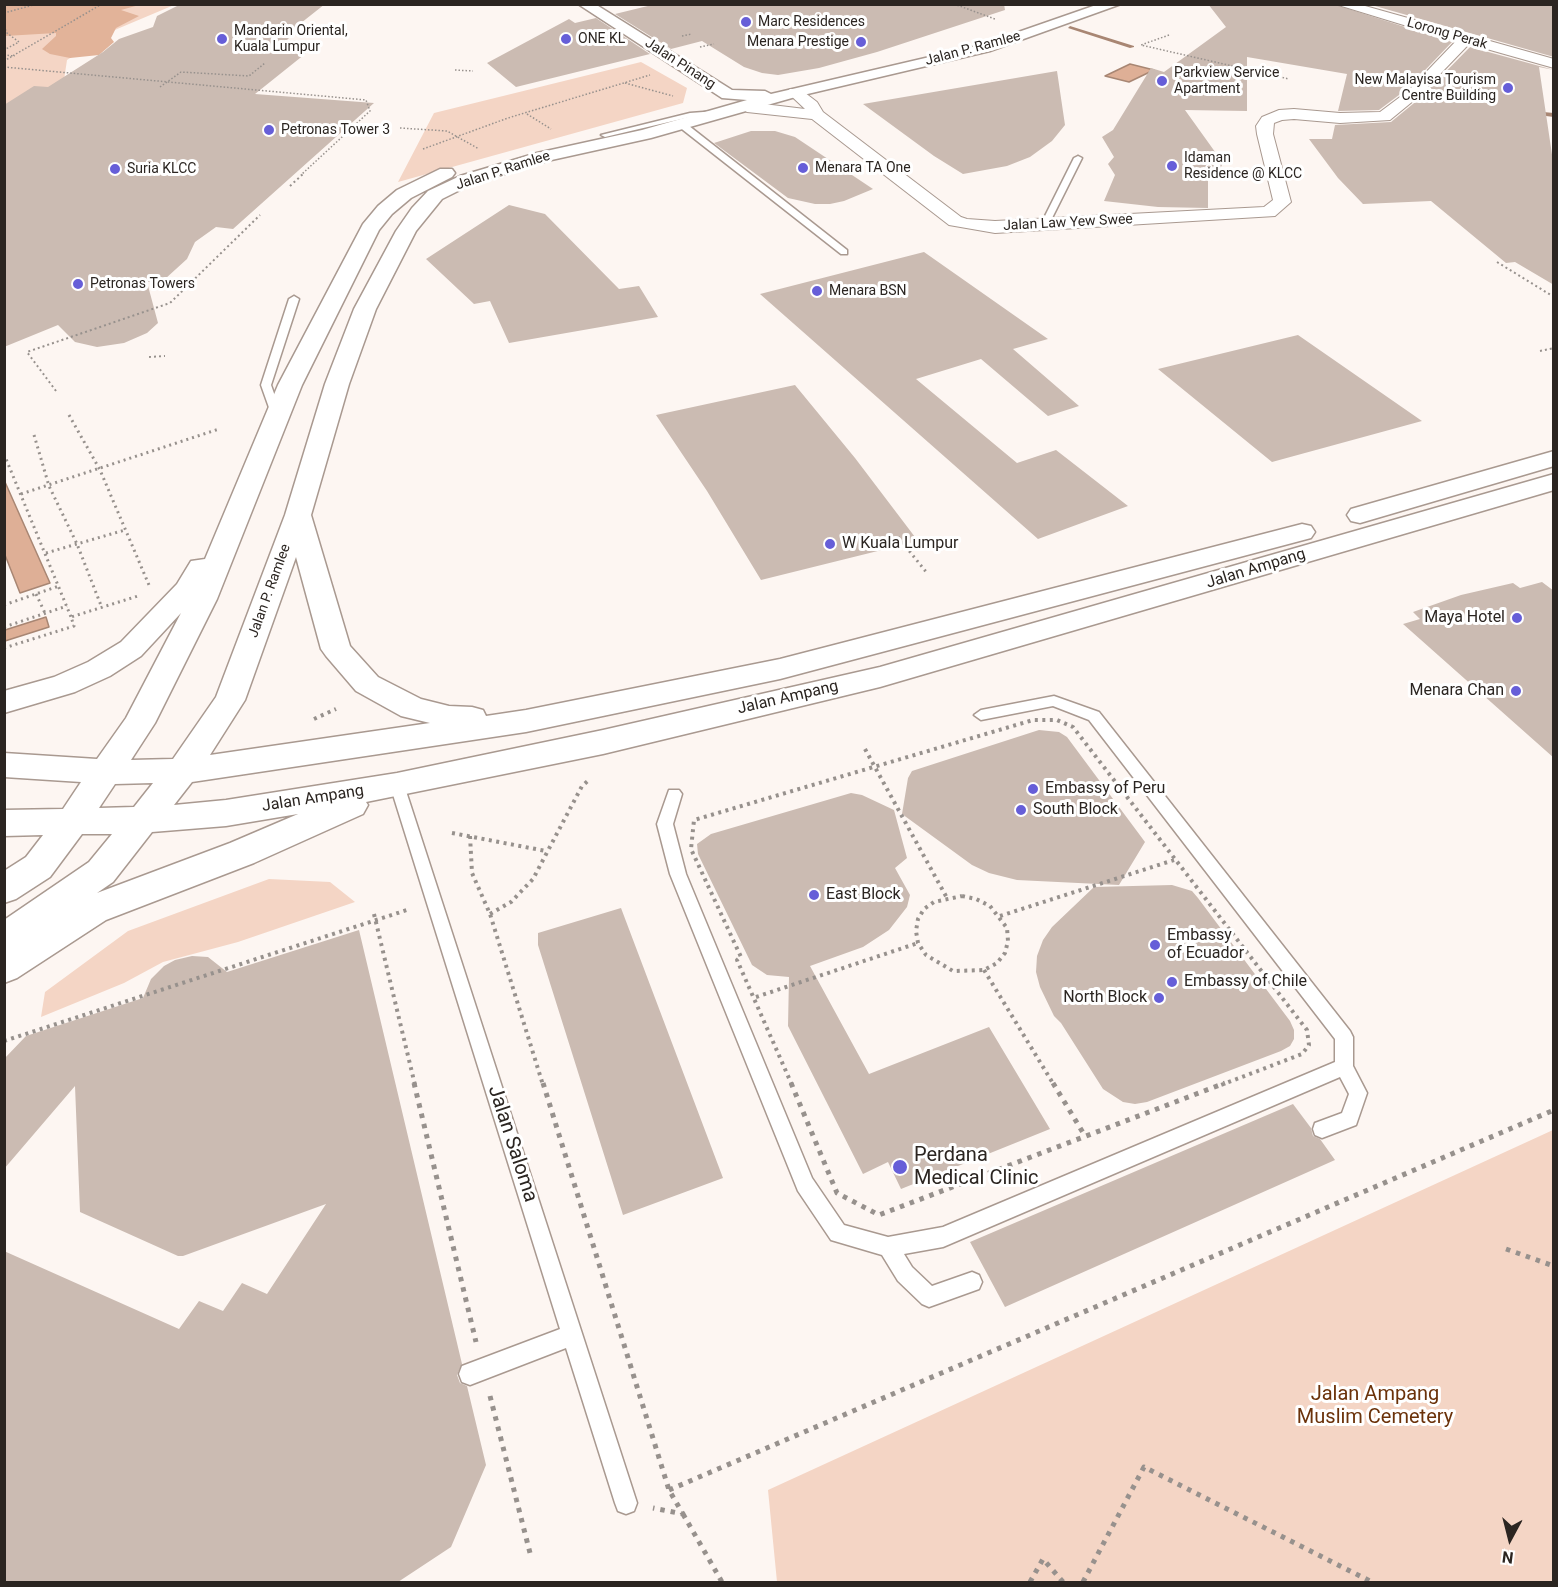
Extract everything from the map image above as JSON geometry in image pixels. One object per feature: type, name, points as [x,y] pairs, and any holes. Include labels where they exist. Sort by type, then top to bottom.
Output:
[{"type":"street","name":"Jalan Pinang","points":[[585,4],[728,94],[789,94]]},
{"type":"street","name":"Jalan P. Ramlee","points":[[4,940],[102,872],[182,771],[230,700],[298,515],[338,384],[365,309],[406,231],[435,195],[466,180],[543,157],[681,124],[789,94],[985,48],[1114,4]]},
{"type":"street","name":"Lorong Perak","points":[[1341,4],[1554,64]]},
{"type":"street","name":"Jalan Law Yew Swee","points":[[789,94],[811,105],[816,115],[955,221],[995,227],[1269,212],[1282,202],[1265,134],[1264,126],[1268,120],[1279,115],[1294,114],[1340,118],[1384,117],[1413,94],[1466,39]]},
{"type":"street","name":"Jalan P. Ramlee","points":[[4,889],[38,867],[73,821],[139,723],[203,599],[290,385],[370,228],[385,210],[404,194],[448,172],[728,94]]},
{"type":"street","points":[[747,107],[816,115]]},
{"type":"street","name":"Jalan Ampang","points":[[4,765],[104,772],[182,771],[526,721],[780,669],[1332,524],[1446,488],[1554,458]]},
{"type":"street","name":"Jalan Ampang","points":[[4,823],[145,820],[226,813],[397,785],[603,742],[880,677],[1554,482]]},
{"type":"street","points":[[4,702],[64,685],[99,669],[131,649],[187,591],[245,497]]},
{"type":"street","points":[[298,515],[336,649],[367,684],[412,708],[430,713],[449,717],[526,721]]},
{"type":"street","points":[[4,967],[93,910],[242,853],[397,785]]},
{"type":"lane","points":[[605,135],[690,115],[723,113]]},
{"type":"lane","points":[[681,124],[844,252]]},
{"type":"lane","points":[[1045,224],[1078,158]]},
{"type":"lane","points":[[277,416],[266,385],[294,299]]},
{"type":"lane","points":[[981,715],[1054,700],[1094,716],[1344,1037],[1344,1067],[1358,1093],[1349,1119],[1322,1129]]},
{"type":"lane","name":"Jalan Saloma","points":[[397,785],[626,1503]]},
{"type":"lane","points":[[674,794],[665,824],[678,874],[805,1184],[838,1233],[888,1247],[943,1237],[1344,1067]]},
{"type":"lane","points":[[888,1247],[906,1274],[929,1297],[972,1282]]},
{"type":"lane","points":[[476,1372],[573,1335]]},
{"type":"path","points":[[4,14],[37,4]]},
{"type":"path","points":[[4,62],[102,4]]},
{"type":"path","points":[[954,4],[999,20]]},
{"type":"path","points":[[4,26],[6,33],[19,42],[4,50]]},
{"type":"path","points":[[1169,35],[1141,45],[1289,79]]},
{"type":"path","points":[[4,55],[15,56]]},
{"type":"path","points":[[160,87],[181,72],[249,76],[265,63]]},
{"type":"path","points":[[4,68],[345,96],[366,100],[370,111],[290,186]]},
{"type":"path","points":[[455,70],[473,71]]},
{"type":"path","points":[[423,149],[527,113],[657,73]]},
{"type":"path","points":[[624,83],[676,97]]},
{"type":"path","points":[[527,113],[553,130]]},
{"type":"path","points":[[400,128],[447,131],[484,153]]},
{"type":"path","points":[[56,391],[27,351],[170,303],[260,215]]},
{"type":"path","points":[[1497,262],[1554,297]]},
{"type":"path","points":[[1540,351],[1554,348]]},
{"type":"path","points":[[149,357],[165,356]]},
{"type":"path","points":[[69,415],[100,470],[151,591]]},
{"type":"path","points":[[21,494],[100,470],[219,429]]},
{"type":"path","points":[[34,435],[49,486],[77,544],[102,608]]},
{"type":"path","points":[[4,454],[74,626],[4,648]]},
{"type":"path","points":[[46,553],[125,530]]},
{"type":"path","points":[[898,537],[927,573]]},
{"type":"path","points":[[4,605],[59,586]]},
{"type":"path","points":[[36,594],[45,613]]},
{"type":"path","points":[[72,617],[141,595]]},
{"type":"path","points":[[4,627],[67,606]]},
{"type":"path","points":[[694,820],[1033,720],[1057,720],[1073,727],[1307,1030],[1309,1045],[1302,1054],[879,1215],[837,1193],[755,997],[918,943]]},
{"type":"path","points":[[865,748],[947,897]]},
{"type":"path","points":[[490,914],[511,902],[533,879],[582,786],[590,779]]},
{"type":"path","points":[[452,834],[546,851]]},
{"type":"path","points":[[470,836],[472,873],[490,914],[669,1491],[722,1582]]},
{"type":"path","points":[[1000,916],[1174,860]]},
{"type":"path","points":[[962,896],[976,899],[990,906],[1000,916],[1007,928],[1008,941],[1005,953],[997,963],[984,970],[969,972],[945,968],[926,955],[918,943],[916,931],[918,920],[924,909],[947,897],[962,896]]},
{"type":"path","points":[[4,1041],[375,917],[434,902]]},
{"type":"path","points":[[375,917],[476,1372],[530,1553]]},
{"type":"path","points":[[984,970],[1085,1136]]},
{"type":"path","points":[[669,1491],[1554,1110]]},
{"type":"path","points":[[1506,1249],[1554,1266]]},
{"type":"path","points":[[1083,1582],[1144,1467],[1372,1582]]},
{"type":"path","points":[[626,1503],[683,1514]]},
{"type":"path","points":[[1030,1582],[1043,1559],[1063,1582]]},
{"type":"green space","points":[[5,5],[174,5],[110,32],[67,60],[64,80],[52,88],[5,105]]},
{"type":"green space","points":[[641,62],[687,88],[683,103],[398,182],[434,113]]},
{"type":"green space","points":[[269,879],[330,882],[355,902],[238,942],[163,962],[124,983],[41,1017],[45,992],[128,931]]},
{"type":"green space","name":"Jalan Ampang Muslim Cemetery","points":[[1553,1130],[1553,1582],[777,1582],[768,1490]]},
{"type":"shaded area","points":[[5,5],[139,5],[121,10],[139,16],[116,28],[111,38],[114,42],[99,55],[70,58],[50,54],[42,49],[56,36],[56,33],[5,36]]},
{"type":"shaded area","points":[[1130,64],[1154,70],[1129,82],[1105,76]]},
{"type":"shaded area","points":[[5,482],[50,583],[20,593],[5,555]]},
{"type":"shaded area","points":[[46,617],[49,627],[5,641],[5,630]]},
{"type":"building","points":[[181,4],[325,4],[282,38],[320,42],[255,94],[374,103],[233,229],[216,227],[195,242],[187,259],[165,279],[147,282],[158,323],[147,333],[124,343],[97,347],[75,342],[58,325],[4,347],[4,105],[34,86],[48,87],[103,52],[119,39],[153,27],[157,16]]},
{"type":"building","points":[[656,4],[1004,4],[1005,10],[877,52],[819,68],[778,75],[744,67],[702,41],[671,49],[615,14]]},
{"type":"building","points":[[1208,4],[1333,4],[1452,42],[1407,89],[1379,110],[1338,111],[1347,74],[1247,57],[1247,111],[1185,110],[1223,163],[1216,177],[1208,180],[1208,208],[1158,207],[1104,201],[1115,175],[1108,164],[1114,157],[1102,137],[1113,130],[1151,68],[1164,72],[1226,27]]},
{"type":"building","points":[[1368,4],[1554,4],[1554,57]]},
{"type":"building","name":"ONE KL","points":[[596,18],[650,54],[516,87],[487,63],[569,19],[575,23]]},
{"type":"building","points":[[1470,47],[1554,70],[1539,67],[1554,168],[1554,285],[1515,262],[1506,263],[1431,201],[1363,204],[1338,178],[1309,139],[1332,139],[1335,125],[1391,122],[1419,99]]},
{"type":"building","points":[[1057,71],[1065,125],[1052,141],[1030,157],[1007,166],[963,174],[934,156],[863,104]]},
{"type":"building","name":"Menara TA One","points":[[751,131],[775,131],[795,137],[873,189],[830,204],[815,204],[788,198],[714,143]]},
{"type":"building","points":[[509,205],[545,214],[619,289],[639,286],[658,317],[509,343],[490,301],[474,304],[426,259]]},
{"type":"building","points":[[924,252],[1048,339],[1013,349],[1079,406],[1048,416],[981,359],[916,379],[1017,463],[1056,450],[1128,506],[1038,539],[760,294]]},
{"type":"building","points":[[1298,335],[1422,421],[1272,462],[1158,369]]},
{"type":"building","points":[[795,385],[855,458],[918,541],[761,580],[707,491],[656,415]]},
{"type":"building","name":"Menara Chan","points":[[1542,582],[1554,591],[1554,758],[1403,624],[1420,619],[1413,612],[1461,595],[1513,583],[1520,588]]},
{"type":"building","name":"South Block","points":[[1039,730],[1059,732],[1067,737],[1145,842],[1119,885],[1017,880],[989,873],[972,865],[902,814],[908,778],[912,771]]},
{"type":"building","points":[[851,793],[862,795],[894,810],[907,858],[895,868],[910,895],[907,907],[889,930],[863,947],[810,966],[869,1074],[989,1027],[1050,1129],[901,1189],[888,1162],[863,1174],[788,1026],[789,977],[767,975],[752,965],[698,854],[697,844],[711,834]]},
{"type":"building","name":"North Block","points":[[1172,885],[1192,891],[1198,898],[1290,1021],[1294,1030],[1294,1039],[1290,1046],[1281,1051],[1147,1102],[1135,1104],[1123,1102],[1103,1089],[1061,1023],[1054,1016],[1040,987],[1036,972],[1037,956],[1043,940],[1052,927],[1094,887]]},
{"type":"building","points":[[621,908],[723,1178],[623,1215],[538,945],[538,933]]},
{"type":"building","points":[[359,930],[462,1364],[457,1375],[460,1383],[467,1386],[486,1465],[451,1547],[398,1582],[4,1582],[4,1251],[179,1329],[199,1301],[223,1311],[242,1283],[267,1294],[326,1204],[183,1256],[178,1256],[80,1212],[75,1086],[4,1169],[4,1059],[26,1036],[143,998],[151,979],[164,966],[175,960],[192,956],[208,957],[227,972]]},
{"type":"building","points":[[1293,1104],[1311,1128],[1313,1136],[1320,1139],[1335,1160],[1005,1307],[970,1242]]},
{"type":"waterway","points":[[1070,27],[1132,47]]},
{"type":"waterway","points":[[1532,113],[1554,115]]},
{"type":"place","name":"Marc Residences","points":[[746,22]]},
{"type":"place","name":"Mandarin Oriental, Kuala Lumpur","points":[[222,39]]},
{"type":"place","name":"ONE KL","points":[[566,39]]},
{"type":"place","name":"Menara Prestige","points":[[861,42]]},
{"type":"place","name":"Parkview Service Apartment","points":[[1162,81]]},
{"type":"place","name":"New Malayisa Tourism Centre Building","points":[[1508,88]]},
{"type":"place","name":"Petronas Tower 3","points":[[269,130]]},
{"type":"place","name":"Idaman Residence @ KLCC","points":[[1172,166]]},
{"type":"place","name":"Menara TA One","points":[[803,168]]},
{"type":"place","name":"Suria KLCC","points":[[115,169]]},
{"type":"place","name":"Petronas Towers","points":[[78,284]]},
{"type":"place","name":"Menara BSN","points":[[817,291]]},
{"type":"place","name":"W Kuala Lumpur","points":[[830,544]]},
{"type":"place","name":"Maya Hotel","points":[[1517,618]]},
{"type":"place","name":"Menara Chan","points":[[1516,691]]},
{"type":"place","name":"Embassy of Peru","points":[[1033,789]]},
{"type":"place","name":"South Block","points":[[1021,810]]},
{"type":"place","name":"East Block","points":[[814,895]]},
{"type":"place","name":"Embassy of Ecuador","points":[[1155,945]]},
{"type":"place","name":"Embassy of Chile","points":[[1172,982]]},
{"type":"place","name":"North Block","points":[[1159,998]]},
{"type":"place","name":"Perdana Medical Clinic","points":[[900,1167]]}]
